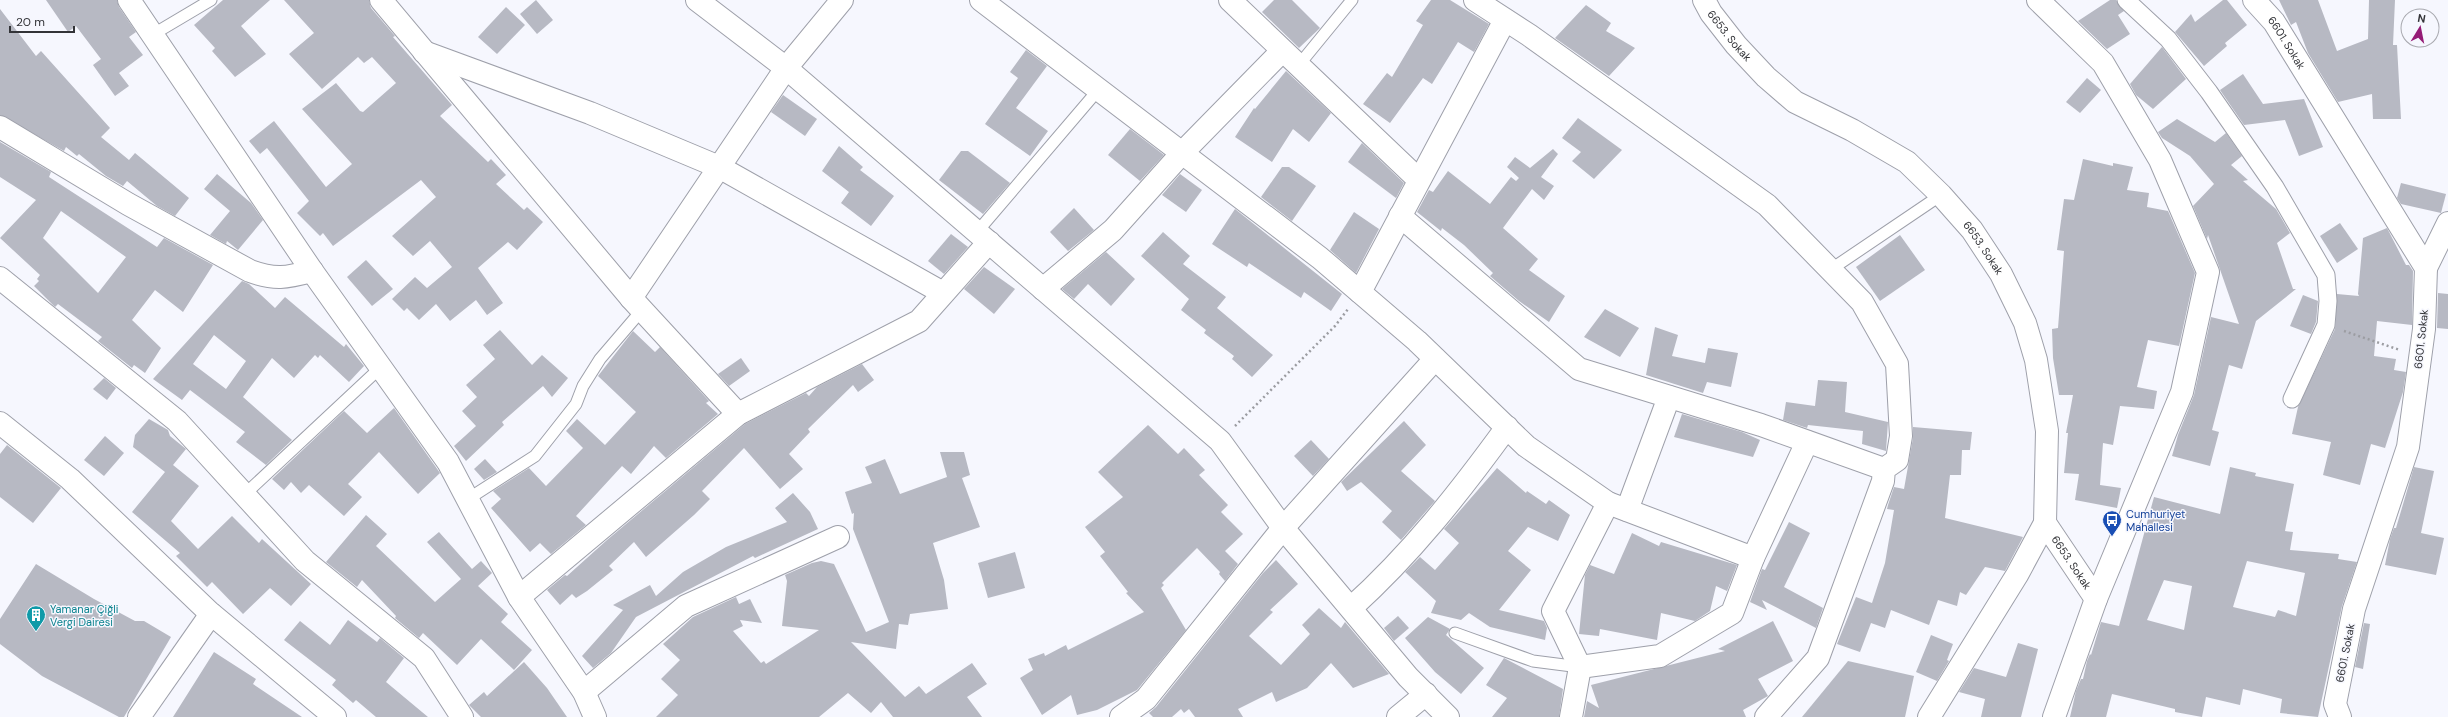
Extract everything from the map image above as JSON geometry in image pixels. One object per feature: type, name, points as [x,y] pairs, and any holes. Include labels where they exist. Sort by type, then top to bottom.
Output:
[{"type":"street","points":[[129,0],[312,271],[448,462],[518,597],[584,692],[595,717]]},
{"type":"street","points":[[381,0],[636,304],[738,414]]},
{"type":"street","points":[[697,0],[786,68],[1220,441],[1283,528],[1426,694],[1448,717]]},
{"type":"street","points":[[636,304],[719,167],[786,68],[842,0]]},
{"type":"street","points":[[981,0],[1320,258],[1435,359],[1526,446],[1617,507],[1753,558]]},
{"type":"street","points":[[1230,0],[1419,180]]},
{"type":"street","points":[[1475,0],[1767,205],[1862,302],[1897,364],[1901,436],[1897,460],[1884,469]]},
{"type":"street","name":"6653. Sokak","points":[[1704,0],[1711,13],[1736,45],[1766,76],[1795,102],[1852,130],[1907,162],[1941,195],[1972,230],[2001,274],[2025,323],[2036,360],[2047,431],[2045,524],[2096,599]]},
{"type":"street","points":[[2038,0],[2103,63],[2160,160],[2208,272],[2182,392],[2096,599],[2054,717]]},
{"type":"street","points":[[2126,0],[2168,39],[2250,148],[2275,187],[2326,275],[2328,301],[2326,326],[2292,399]]},
{"type":"street","name":"6601. Sokak","points":[[2254,0],[2278,29],[2426,268],[2424,329],[2408,447],[2354,609],[2335,704],[2340,717]]},
{"type":"street","points":[[1360,292],[1505,20]]},
{"type":"street","points":[[1043,289],[1113,230],[1182,153],[1282,51]]},
{"type":"street","points":[[424,52],[590,114],[719,167],[943,293]]},
{"type":"street","points":[[0,127],[128,204],[250,271],[270,278],[278,278],[312,271]]},
{"type":"street","points":[[1400,216],[1580,369],[1807,442],[1884,469]]},
{"type":"street","points":[[2426,268],[2448,224]]},
{"type":"street","points":[[518,597],[738,414],[919,321],[943,293],[983,237]]},
{"type":"street","points":[[0,278],[177,421],[305,561],[424,658],[462,717]]},
{"type":"street","points":[[1121,717],[1146,699],[1283,528],[1435,359]]},
{"type":"street","points":[[1572,717],[1580,667],[1553,611],[1617,507],[1669,397]]},
{"type":"street","points":[[0,423],[70,479],[212,614],[334,717]]},
{"type":"street","points":[[1351,608],[1380,582],[1429,530],[1507,428]]},
{"type":"street","points":[[1580,667],[1660,656],[1732,613],[1753,558],[1807,442]]},
{"type":"street","points":[[1766,717],[1818,658],[1883,481],[1884,469]]},
{"type":"street","points":[[1929,717],[2017,575],[2045,524]]},
{"type":"street","points":[[584,692],[686,606],[838,537]]},
{"type":"street","points":[[138,717],[212,614]]},
{"type":"street","points":[[1398,717],[1426,694]]},
{"type":"lane","points":[[152,35],[211,0]]},
{"type":"lane","points":[[1298,66],[1352,0]]},
{"type":"lane","points":[[983,237],[1099,89]]},
{"type":"lane","points":[[1830,270],[1941,195]]},
{"type":"lane","points":[[468,499],[535,456],[576,404],[583,386],[636,304]]},
{"type":"lane","points":[[244,495],[380,368]]},
{"type":"lane","points":[[1455,633],[1534,661],[1580,667]]},
{"type":"path","points":[[1220,441],[1335,326],[1360,292]]},
{"type":"path","points":[[2326,326],[2420,357]]},
{"type":"building","points":[[46,0],[117,0],[119,7],[136,32],[129,37],[143,55],[119,73],[129,86],[115,96],[93,65],[101,59],[76,26],[68,32]]},
{"type":"building","points":[[223,0],[270,0],[241,26],[266,54],[235,77],[212,51],[215,48],[194,25]]},
{"type":"building","points":[[284,0],[369,0],[371,8],[395,36],[393,37],[452,105],[440,116],[488,162],[491,159],[506,175],[496,184],[524,210],[527,207],[543,222],[517,250],[508,242],[478,268],[503,303],[487,315],[476,300],[450,321],[436,304],[419,320],[407,308],[404,311],[392,299],[415,277],[427,288],[452,267],[430,241],[413,256],[392,236],[436,197],[421,180],[333,246],[323,233],[320,236],[297,213],[309,201],[267,148],[260,154],[249,141],[274,121],[326,187],[352,164],[302,109],[336,83],[360,111],[363,112],[396,83],[372,57],[364,63],[358,57],[322,89],[289,54],[314,33]]},
{"type":"building","points":[[536,0],[553,20],[537,34],[520,14]]},
{"type":"building","points":[[1274,0],[1292,0],[1320,28],[1299,48],[1262,12]]},
{"type":"building","points":[[1431,0],[1450,0],[1489,24],[1474,52],[1458,42],[1432,84],[1423,78],[1390,123],[1363,104],[1387,73],[1392,77],[1423,25],[1416,21]]},
{"type":"building","points":[[2110,0],[2116,0],[2124,11],[2118,15],[2130,34],[2107,49],[2078,21]]},
{"type":"building","points":[[2223,0],[2227,0],[2247,25],[2225,43],[2227,46],[2204,66],[2175,32],[2191,14],[2195,22]]},
{"type":"building","points":[[2279,0],[2318,0],[2337,51],[2368,39],[2369,0],[2395,0],[2393,45],[2397,45],[2401,119],[2373,119],[2372,94],[2338,102],[2308,53],[2296,22],[2291,25]]},
{"type":"building","points":[[1586,5],[1611,23],[1606,31],[1635,48],[1609,76],[1555,38]]},
{"type":"building","points":[[506,7],[525,25],[497,54],[478,37]]},
{"type":"building","points":[[0,9],[36,56],[41,51],[110,128],[101,137],[129,160],[135,153],[189,198],[175,216],[157,206],[127,181],[123,186],[106,176],[79,154],[77,156],[66,147],[64,151],[0,115]]},
{"type":"building","points":[[2162,47],[2186,79],[2153,109],[2136,95],[2130,84]]},
{"type":"building","points":[[1026,50],[1047,66],[1016,108],[1048,131],[1030,156],[985,124],[1018,78],[1010,72]]},
{"type":"building","points":[[1286,71],[1331,113],[1309,142],[1293,129],[1272,162],[1235,137],[1254,108],[1255,109]]},
{"type":"building","points":[[2243,74],[2263,104],[2304,99],[2323,147],[2299,156],[2285,120],[2244,125],[2220,90]]},
{"type":"building","points":[[2087,78],[2101,90],[2080,113],[2066,102]]},
{"type":"building","points":[[783,95],[817,119],[805,136],[771,112]]},
{"type":"building","points":[[1578,118],[1622,150],[1594,179],[1572,161],[1581,152],[1562,138]]},
{"type":"building","points":[[2177,119],[2215,142],[2226,133],[2242,156],[2231,165],[2248,180],[2243,181],[2276,209],[2290,233],[2277,243],[2293,289],[2296,289],[2256,321],[2242,369],[2229,365],[2212,430],[2219,432],[2210,466],[2172,456],[2178,435],[2194,395],[2211,317],[2239,324],[2208,235],[2207,239],[2193,206],[2214,184],[2190,156],[2162,138],[2158,132]]},
{"type":"building","points":[[1130,129],[1164,155],[1140,181],[1108,155]]},
{"type":"building","points":[[0,142],[51,172],[49,177],[157,247],[164,238],[213,265],[183,312],[155,290],[132,320],[161,348],[145,373],[134,365],[132,368],[98,341],[102,337],[58,304],[55,307],[34,286],[39,281],[37,279],[40,275],[0,238],[36,200],[0,177]],"holes":[[[61,211],[126,257],[98,293],[43,238]]]},
{"type":"building","points":[[1362,143],[1404,183],[1396,198],[1348,162]]},
{"type":"building","points":[[839,146],[863,167],[860,170],[894,196],[871,226],[841,203],[849,192],[822,171]]},
{"type":"building","points":[[1553,149],[1558,154],[1541,177],[1554,186],[1544,200],[1532,189],[1503,228],[1538,259],[1529,270],[1565,296],[1549,322],[1519,301],[1490,276],[1493,273],[1464,245],[1442,228],[1441,231],[1417,212],[1429,190],[1433,192],[1448,171],[1490,204],[1511,177],[1516,181],[1519,178],[1507,167],[1515,157],[1530,168]]},
{"type":"building","points":[[961,151],[968,151],[1010,183],[983,214],[939,180]]},
{"type":"building","points":[[2083,159],[2113,166],[2113,163],[2133,167],[2127,190],[2149,193],[2147,207],[2168,211],[2195,273],[2179,346],[2148,340],[2137,387],[2157,391],[2154,409],[2120,406],[2113,445],[2103,443],[2100,485],[2121,488],[2117,508],[2075,500],[2079,474],[2064,473],[2068,433],[2066,433],[2073,395],[2059,395],[2053,358],[2052,329],[2058,328],[2064,251],[2057,250],[2064,199],[2074,200]]},
{"type":"building","points":[[1282,167],[1289,167],[1316,186],[1292,221],[1261,197]]},
{"type":"building","points":[[217,174],[251,203],[263,220],[238,250],[227,241],[226,244],[210,235],[230,211],[204,189]]},
{"type":"building","points":[[1180,174],[1202,190],[1186,212],[1162,195]]},
{"type":"building","points":[[2401,183],[2446,194],[2441,213],[2401,204],[2397,198]]},
{"type":"building","points":[[1074,208],[1094,230],[1068,251],[1050,232]]},
{"type":"building","points":[[1235,209],[1342,294],[1331,311],[1304,292],[1301,298],[1249,263],[1247,267],[1212,244]]},
{"type":"building","points":[[1354,212],[1379,229],[1356,273],[1330,250]]},
{"type":"building","points":[[2340,223],[2358,249],[2337,263],[2320,236]]},
{"type":"building","points":[[2387,228],[2406,265],[2409,265],[2413,271],[2412,325],[2377,321],[2374,356],[2396,359],[2394,370],[2406,372],[2403,392],[2385,448],[2371,444],[2360,485],[2323,475],[2331,442],[2292,434],[2298,407],[2335,329],[2337,294],[2359,296],[2363,238]]},
{"type":"building","points":[[1163,232],[1190,256],[1183,264],[1226,297],[1217,308],[1273,355],[1252,377],[1232,359],[1234,356],[1204,333],[1206,330],[1181,310],[1189,299],[1141,256]]},
{"type":"building","points":[[951,234],[968,247],[944,274],[928,261]]},
{"type":"building","points":[[1900,235],[1925,270],[1880,301],[1856,267]]},
{"type":"building","points":[[1106,252],[1135,279],[1111,306],[1088,284],[1074,299],[1062,289]]},
{"type":"building","points":[[366,260],[393,289],[372,306],[347,277]]},
{"type":"building","points":[[984,267],[1015,289],[994,314],[964,289]]},
{"type":"building","points":[[242,281],[249,284],[275,308],[285,297],[344,347],[346,344],[364,366],[349,382],[320,355],[318,358],[315,355],[294,378],[272,358],[243,397],[292,440],[266,465],[236,442],[245,432],[190,390],[182,400],[153,379]],"holes":[[[214,335],[246,361],[226,389],[193,364]]]},
{"type":"building","points":[[2438,293],[2448,294],[2448,329],[2437,328]]},
{"type":"building","points":[[2303,295],[2318,301],[2316,322],[2311,334],[2290,326]]},
{"type":"building","points":[[1605,309],[1639,328],[1620,357],[1584,337]]},
{"type":"building","points":[[1655,327],[1678,335],[1672,356],[1705,363],[1708,348],[1738,353],[1731,387],[1707,382],[1703,393],[1646,375]]},
{"type":"building","points":[[500,330],[532,365],[542,355],[568,378],[552,397],[543,386],[502,422],[504,425],[466,461],[454,446],[476,426],[462,411],[477,397],[466,385],[495,359],[483,345]]},
{"type":"building","points":[[633,331],[655,352],[660,347],[709,401],[706,403],[718,414],[666,458],[654,446],[631,474],[622,466],[576,516],[586,525],[551,554],[540,543],[530,552],[491,508],[501,499],[493,491],[529,468],[546,486],[583,448],[566,431],[577,419],[605,445],[636,412],[598,376]]},
{"type":"building","points":[[741,358],[750,371],[729,386],[718,374]]},
{"type":"building","points":[[862,364],[874,380],[858,392],[853,385],[808,429],[810,432],[789,454],[803,469],[780,489],[744,448],[702,491],[710,499],[646,557],[634,542],[609,566],[613,570],[587,591],[576,598],[572,594],[560,605],[547,590],[565,575],[567,576],[607,540],[745,424],[806,393],[809,396],[817,387]]},
{"type":"building","points":[[104,378],[116,388],[107,400],[93,389]]},
{"type":"building","points":[[1818,380],[1847,382],[1845,412],[1888,422],[1886,451],[1862,444],[1863,431],[1808,425],[1807,428],[1783,420],[1786,402],[1815,406]]},
{"type":"building","points":[[394,408],[440,473],[418,494],[379,452],[348,484],[362,497],[344,516],[309,485],[301,493],[291,482],[284,490],[272,479],[344,411],[367,433]]},
{"type":"building","points":[[1682,414],[1742,432],[1760,440],[1753,457],[1674,437]]},
{"type":"building","points":[[149,419],[168,430],[170,436],[186,449],[173,465],[199,486],[171,521],[198,549],[232,516],[259,543],[262,539],[311,584],[291,606],[270,588],[243,614],[212,582],[207,587],[176,556],[180,553],[132,512],[165,472],[133,447],[135,435]]},
{"type":"building","points":[[1404,421],[1426,445],[1401,471],[1435,501],[1401,540],[1382,522],[1392,511],[1361,482],[1347,491],[1341,482]]},
{"type":"building","points":[[1148,425],[1178,454],[1184,448],[1205,470],[1199,475],[1228,505],[1221,512],[1243,534],[1225,551],[1238,564],[1225,581],[1219,574],[1220,572],[1197,548],[1162,583],[1164,585],[1161,588],[1186,630],[1137,690],[1097,710],[1077,715],[1071,695],[1042,715],[1020,678],[1033,670],[1028,659],[1044,653],[1045,656],[1066,645],[1068,650],[1144,612],[1126,593],[1128,592],[1100,556],[1105,552],[1085,527],[1123,497],[1098,472]]},
{"type":"building","points":[[1913,427],[1972,432],[1970,450],[1962,450],[1961,475],[1950,475],[1945,518],[2023,537],[2005,571],[1985,567],[1966,595],[1960,592],[1957,606],[1938,600],[1929,625],[1891,610],[1885,628],[1871,623],[1860,652],[1837,644],[1856,597],[1872,603],[1885,563],[1894,510],[1887,509],[1894,487],[1904,489],[1913,438]]},
{"type":"building","points":[[105,436],[124,453],[104,476],[84,460]]},
{"type":"building","points":[[1311,440],[1329,459],[1313,476],[1294,456]]},
{"type":"building","points":[[7,445],[61,488],[33,523],[0,497],[0,454]]},
{"type":"building","points":[[940,452],[964,452],[970,475],[962,478],[980,527],[933,543],[944,580],[948,609],[910,614],[908,625],[899,624],[896,649],[851,642],[905,697],[919,686],[926,694],[972,663],[987,684],[967,697],[982,717],[893,717],[881,702],[871,713],[848,693],[819,717],[656,717],[678,695],[661,679],[680,660],[663,644],[693,617],[736,597],[739,604],[750,599],[762,623],[740,620],[743,626],[733,631],[761,663],[764,661],[766,664],[819,630],[782,626],[787,581],[785,575],[812,563],[821,561],[834,564],[866,632],[889,622],[853,529],[854,513],[852,514],[845,492],[872,483],[865,467],[885,459],[900,494],[947,477]]},
{"type":"building","points":[[485,459],[497,472],[484,480],[474,469]]},
{"type":"building","points":[[2230,467],[2256,473],[2255,476],[2294,484],[2285,531],[2293,532],[2290,550],[2339,554],[2338,559],[2357,562],[2342,606],[2318,717],[2280,713],[2282,699],[2243,689],[2240,705],[2206,697],[2202,717],[2175,712],[2175,709],[2112,694],[2106,717],[2070,717],[2076,691],[2081,679],[2083,679],[2087,661],[2090,654],[2091,655],[2101,622],[2119,626],[2154,497],[2220,514]],"holes":[[[2247,561],[2305,573],[2296,616],[2278,610],[2275,617],[2233,607]],[[2164,580],[2192,586],[2184,630],[2147,620]]]},
{"type":"building","points":[[2414,467],[2434,471],[2421,533],[2444,538],[2436,575],[2385,565],[2390,539],[2394,528],[2396,528]]},
{"type":"building","points":[[1497,468],[1526,493],[1527,491],[1546,504],[1549,500],[1570,515],[1558,541],[1528,527],[1508,551],[1531,570],[1499,610],[1544,621],[1547,628],[1545,640],[1490,627],[1469,613],[1461,620],[1431,613],[1436,601],[1405,572],[1420,557],[1435,570],[1459,543],[1444,529]]},
{"type":"building","points":[[793,493],[810,512],[818,529],[755,558],[753,556],[636,617],[611,653],[593,668],[582,656],[623,610],[613,605],[650,585],[656,596],[683,572],[726,547],[787,522],[775,508]]},
{"type":"building","points":[[366,515],[387,534],[376,546],[435,602],[461,579],[427,542],[439,532],[472,569],[481,561],[492,573],[478,586],[508,614],[501,622],[532,650],[514,670],[481,639],[457,665],[423,633],[419,638],[395,618],[396,616],[362,580],[357,587],[326,562]]},
{"type":"building","points":[[1789,522],[1810,533],[1784,587],[1823,608],[1816,628],[1762,600],[1767,610],[1750,602],[1762,569],[1765,570]]},
{"type":"building","points":[[1632,533],[1659,546],[1661,542],[1737,565],[1727,591],[1716,586],[1710,611],[1695,621],[1661,613],[1657,640],[1600,629],[1599,636],[1579,634],[1585,575],[1590,565],[1614,574]]},
{"type":"building","points":[[1015,552],[1025,588],[988,598],[978,563]]},
{"type":"building","points":[[1276,560],[1298,584],[1270,610],[1273,612],[1249,636],[1281,665],[1310,634],[1302,625],[1319,608],[1341,628],[1345,622],[1389,674],[1353,688],[1331,663],[1307,688],[1276,702],[1272,692],[1238,709],[1243,717],[1195,717],[1189,709],[1184,713],[1181,709],[1172,717],[1153,717],[1149,713],[1156,707],[1263,573]]},
{"type":"building","points":[[36,564],[94,599],[135,621],[144,621],[171,637],[124,717],[119,717],[42,676],[0,644],[0,619]]},
{"type":"building","points":[[1398,616],[1409,628],[1394,641],[1384,628]]},
{"type":"building","points":[[1428,617],[1450,629],[1446,635],[1484,668],[1461,694],[1435,672],[1405,638]]},
{"type":"building","points":[[348,620],[377,642],[380,638],[404,658],[386,682],[428,717],[376,717],[356,700],[353,703],[332,685],[336,680],[284,640],[300,621],[330,645]]},
{"type":"building","points":[[1773,621],[1793,661],[1758,679],[1768,696],[1743,710],[1746,717],[1584,717],[1587,701],[1599,708],[1591,685],[1725,651],[1718,649]]},
{"type":"building","points":[[2364,623],[2370,624],[2363,669],[2355,667]]},
{"type":"building","points":[[1931,635],[1953,644],[1947,660],[1949,661],[1937,681],[1916,672]]},
{"type":"building","points":[[2018,643],[2038,649],[2021,717],[1981,717],[1985,699],[1959,692],[1974,668],[2006,677]]},
{"type":"building","points":[[214,652],[256,679],[253,684],[302,717],[173,717]]},
{"type":"building","points":[[1504,658],[1563,689],[1559,717],[1492,717],[1507,698],[1486,685]]},
{"type":"building","points":[[1848,661],[1914,676],[1905,717],[1802,717]]},
{"type":"building","points":[[524,662],[547,688],[567,717],[481,717],[469,705],[484,692],[487,696]]},
{"type":"place","name":"Cumhuriyet Mahallesi","points":[[2112,537]]},
{"type":"place","name":"Yamanar Çiğli Vergi Dairesi","points":[[36,632]]}]
